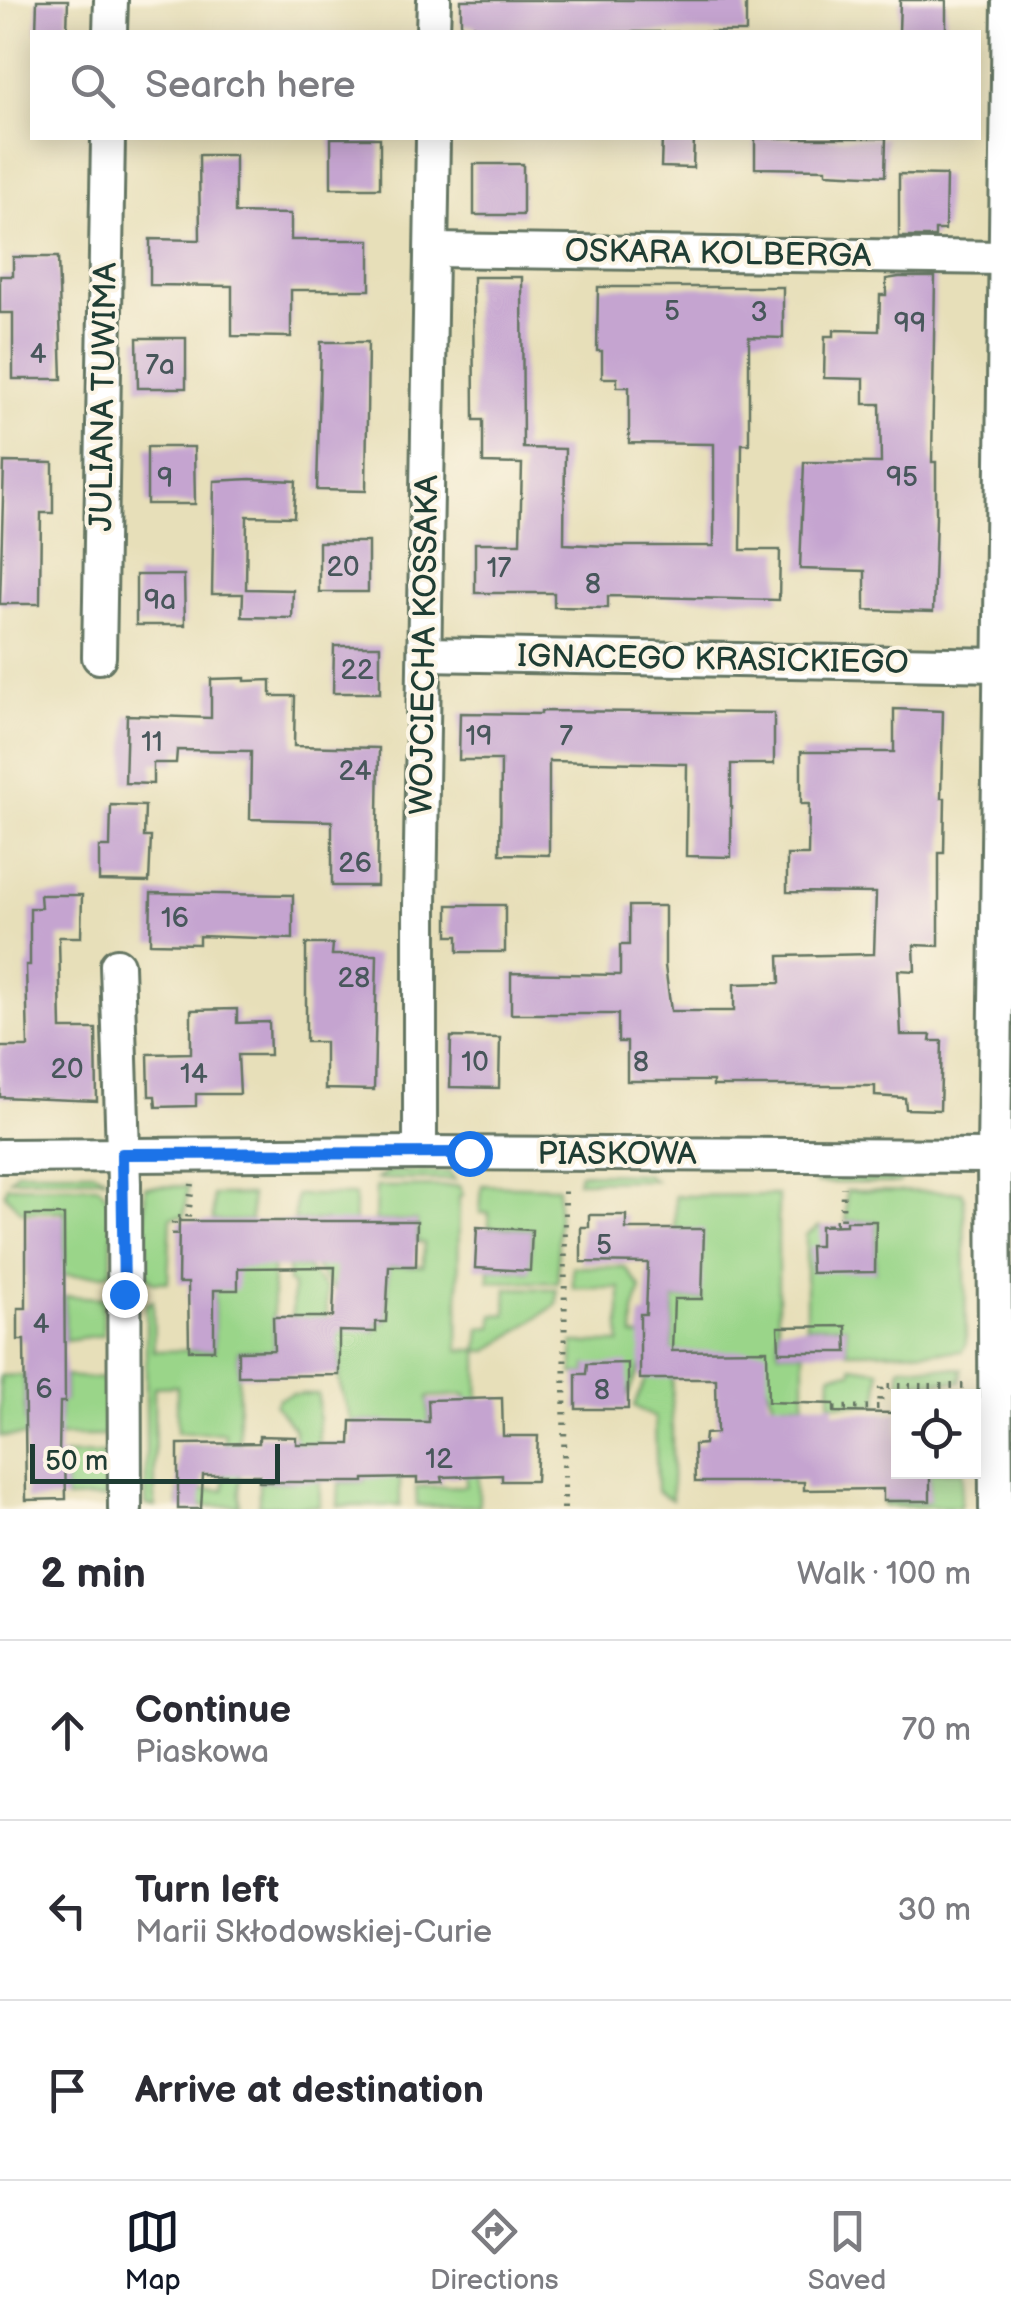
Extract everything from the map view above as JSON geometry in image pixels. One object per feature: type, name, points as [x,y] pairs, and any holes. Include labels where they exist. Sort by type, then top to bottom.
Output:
[{"type":"street","points":[[110,30],[111,0]]},
{"type":"street","points":[[434,0],[434,30]]},
{"type":"street","points":[[996,1509],[994,1156],[1008,0]]},
{"type":"street","name":"JULIANA TUWIMA","points":[[99,657],[108,140]]},
{"type":"street","name":"WOJCIECHA KOSSAKA","points":[[420,1153],[433,140]]},
{"type":"street","name":"OSKARA KOLBERGA","points":[[432,250],[1005,258]]},
{"type":"street","name":"IGNACEGO KRASICKIEGO","points":[[426,654],[1000,666]]},
{"type":"street","points":[[117,965],[125,1509]]},
{"type":"street","name":"PIASKOWA","points":[[0,1156],[994,1156]]},
{"type":"path","points":[[564,1509],[565,1184]]},
{"type":"path","points":[[174,1235],[174,1218],[188,1218],[189,1195]]},
{"type":"path","points":[[828,1226],[828,1222],[842,1222],[842,1196]]},
{"type":"path","points":[[834,1408],[880,1407],[881,1386],[961,1386]]},
{"type":"green space","points":[[834,1170],[902,1178],[899,1183],[816,1183],[817,1176]]},
{"type":"green space","points":[[17,1171],[92,1171],[106,1178],[10,1179]]},
{"type":"green space","points":[[389,1171],[449,1172],[455,1180],[377,1179]]},
{"type":"green space","points":[[580,1173],[645,1174],[654,1180],[577,1181]]},
{"type":"green space","points":[[482,1185],[558,1187],[558,1283],[489,1281],[489,1269],[529,1271],[532,1230],[489,1227],[489,1213],[480,1213]]},
{"type":"green space","points":[[7,1186],[99,1186],[112,1203],[111,1272],[26,1275],[64,1259],[64,1211],[22,1212],[4,1194]]},
{"type":"green space","points":[[188,1186],[184,1216],[171,1217],[168,1282],[153,1282],[144,1273],[145,1187]]},
{"type":"green space","points":[[459,1186],[463,1195],[459,1196],[458,1350],[478,1350],[480,1328],[493,1327],[493,1315],[506,1314],[507,1288],[557,1289],[557,1304],[488,1351],[478,1351],[479,1506],[417,1506],[416,1487],[466,1486],[465,1395],[428,1397],[429,1432],[400,1432],[400,1506],[338,1506],[339,1483],[364,1482],[384,1422],[351,1421],[339,1381],[339,1350],[292,1317],[293,1285],[288,1282],[288,1267],[306,1267],[326,1289],[327,1321],[375,1332],[376,1322],[386,1322],[389,1266],[423,1266],[424,1243],[417,1242],[417,1221],[375,1221],[376,1187]]},
{"type":"green space","points":[[846,1191],[961,1192],[964,1196],[966,1343],[962,1351],[847,1352],[846,1326],[806,1326],[806,1235],[820,1226],[875,1271],[876,1221],[846,1221]]},
{"type":"green space","points":[[213,1195],[251,1195],[251,1221],[213,1221]]},
{"type":"green space","points":[[296,1195],[355,1195],[354,1291],[334,1290],[315,1267],[326,1221],[294,1221]]},
{"type":"green space","points":[[778,1195],[778,1350],[804,1352],[804,1403],[784,1403],[784,1430],[759,1364],[672,1351],[674,1299],[702,1299],[675,1230],[675,1196]]},
{"type":"green space","points":[[272,1245],[274,1350],[238,1351],[240,1506],[178,1506],[178,1490],[224,1490],[225,1433],[177,1433],[177,1386],[154,1387],[155,1507],[146,1505],[146,1304],[153,1301],[154,1351],[214,1350],[214,1290]]},
{"type":"green space","points":[[573,1267],[625,1267],[641,1289],[634,1311],[633,1336],[651,1338],[628,1397],[587,1364],[586,1374],[573,1374],[573,1343],[620,1343],[620,1288],[573,1288]]},
{"type":"green space","points":[[65,1296],[103,1298],[103,1335],[65,1340]]},
{"type":"green space","points":[[653,1363],[672,1379],[672,1500],[657,1491],[655,1418],[634,1406]]},
{"type":"green space","points":[[852,1366],[879,1370],[878,1404],[830,1404],[831,1374],[852,1372]]},
{"type":"green space","points":[[900,1368],[962,1369],[961,1382],[900,1381]]},
{"type":"green space","points":[[24,1375],[25,1421],[59,1421],[60,1402],[65,1401],[65,1376],[104,1379],[105,1436],[0,1436],[0,1376]]},
{"type":"green space","points":[[318,1394],[320,1506],[259,1506],[259,1482],[293,1482],[295,1429],[275,1405],[279,1398]]},
{"type":"green space","points":[[104,1454],[105,1498],[66,1499],[65,1455]]},
{"type":"green space","points":[[930,1479],[962,1479],[960,1507],[884,1506],[883,1501],[929,1501]]},
{"type":"building","points":[[37,0],[68,0],[67,30],[36,30]]},
{"type":"building","points":[[461,0],[746,0],[746,30],[476,30],[475,26],[461,25]]},
{"type":"building","points":[[900,0],[946,0],[946,30],[899,30]]},
{"type":"building","points":[[331,140],[380,140],[380,188],[331,188]]},
{"type":"building","points":[[662,140],[694,140],[693,168],[661,167]]},
{"type":"building","points":[[755,140],[886,140],[885,176],[826,173],[826,169],[755,168]]},
{"type":"building","points":[[199,155],[235,155],[235,213],[291,214],[291,240],[370,240],[370,290],[291,290],[291,337],[232,336],[232,286],[150,285],[150,239],[200,240]]},
{"type":"building","points":[[474,164],[523,164],[523,215],[474,215]]},
{"type":"building","points":[[899,174],[946,175],[945,230],[935,230],[935,237],[899,237]]},
{"type":"building","points":[[13,257],[58,257],[62,379],[13,379],[13,313],[0,313],[0,276],[13,276]]},
{"type":"building","points":[[473,277],[522,277],[523,448],[565,449],[564,544],[609,546],[714,546],[714,444],[629,443],[629,387],[617,387],[617,378],[602,378],[602,351],[597,351],[598,287],[783,287],[783,338],[749,337],[749,444],[742,444],[741,550],[780,550],[779,600],[608,596],[608,608],[554,607],[554,593],[475,593],[475,543],[520,543],[522,464],[483,463],[483,420],[474,420]]},
{"type":"building","points":[[935,277],[933,612],[865,610],[865,571],[800,569],[804,462],[881,463],[880,404],[864,404],[864,379],[824,378],[825,336],[834,336],[834,330],[879,331],[880,295],[886,295],[886,279]]},
{"type":"building","points":[[137,338],[186,338],[186,388],[138,388]]},
{"type":"building","points":[[321,342],[368,342],[366,491],[317,490]]},
{"type":"building","points":[[147,447],[194,447],[195,504],[147,504]]},
{"type":"building","points":[[4,462],[53,463],[53,513],[41,513],[40,604],[0,604]]},
{"type":"building","points":[[214,481],[296,481],[294,517],[247,516],[246,589],[293,590],[292,618],[242,617],[243,594],[212,594]]},
{"type":"building","points":[[319,542],[368,542],[368,592],[319,592]]},
{"type":"building","points":[[136,575],[184,575],[185,625],[136,625]]},
{"type":"building","points":[[334,646],[380,646],[380,693],[333,693]]},
{"type":"building","points":[[211,679],[271,680],[271,696],[295,696],[294,746],[379,748],[377,886],[332,886],[332,821],[250,819],[251,751],[177,750],[176,763],[153,763],[153,784],[125,783],[127,715],[211,718]]},
{"type":"building","points":[[894,709],[943,711],[941,798],[945,798],[944,853],[939,853],[939,946],[914,945],[915,971],[898,970],[901,1035],[931,1035],[930,1041],[942,1041],[940,1110],[906,1109],[905,1098],[875,1096],[875,1086],[713,1086],[713,1081],[627,1081],[627,1042],[618,1042],[618,1014],[511,1014],[511,973],[620,975],[620,945],[629,945],[629,906],[665,906],[665,966],[671,1011],[734,1011],[734,984],[780,983],[779,956],[874,954],[876,893],[787,892],[787,855],[808,855],[809,804],[801,804],[801,752],[894,752]]},
{"type":"building","points":[[460,713],[774,713],[774,764],[731,764],[731,857],[686,856],[687,764],[549,761],[549,855],[500,854],[501,760],[459,760]]},
{"type":"building","points":[[111,805],[145,806],[144,837],[151,837],[149,882],[99,881],[99,847],[110,847]]},
{"type":"building","points":[[151,893],[293,895],[293,939],[199,936],[199,944],[150,943]]},
{"type":"building","points":[[40,895],[82,895],[81,937],[59,937],[61,1029],[96,1029],[97,1101],[0,1097],[0,1047],[28,1047],[26,965],[30,965],[30,908],[41,908]]},
{"type":"building","points":[[448,905],[505,905],[505,952],[458,952],[458,936],[448,936]]},
{"type":"building","points":[[306,944],[333,944],[332,955],[377,955],[374,1090],[325,1089],[325,1042],[306,1042]]},
{"type":"building","points":[[237,1009],[237,1023],[269,1022],[270,1055],[238,1055],[240,1094],[196,1094],[196,1106],[156,1107],[155,1096],[149,1096],[148,1054],[191,1053],[191,1010]]},
{"type":"building","points":[[451,1037],[500,1038],[499,1088],[450,1087]]},
{"type":"building","points":[[26,1215],[64,1215],[65,1402],[60,1402],[59,1455],[65,1455],[66,1499],[26,1500],[24,1340],[18,1340],[18,1308],[26,1308]]},
{"type":"building","points":[[589,1215],[626,1215],[626,1229],[704,1229],[702,1299],[674,1299],[672,1351],[767,1350],[768,1402],[834,1404],[834,1412],[891,1413],[891,1479],[930,1479],[930,1501],[883,1501],[883,1489],[804,1490],[804,1482],[695,1482],[694,1445],[704,1444],[705,1434],[717,1433],[716,1379],[640,1379],[640,1314],[646,1314],[648,1263],[581,1262],[581,1227],[589,1227]]},
{"type":"building","points":[[179,1221],[417,1221],[416,1266],[389,1266],[386,1322],[376,1322],[376,1332],[339,1331],[339,1375],[238,1376],[238,1351],[274,1350],[273,1317],[333,1317],[335,1267],[238,1268],[238,1290],[214,1290],[214,1350],[189,1350],[188,1283],[178,1283]]},
{"type":"building","points":[[846,1221],[876,1221],[875,1272],[811,1273],[810,1246],[820,1246],[820,1226],[846,1225]]},
{"type":"building","points":[[477,1227],[532,1230],[530,1271],[475,1268]]},
{"type":"building","points":[[846,1326],[847,1352],[779,1352],[778,1327]]},
{"type":"building","points":[[628,1363],[628,1409],[576,1409],[576,1374],[586,1374],[587,1364]]},
{"type":"building","points":[[502,1398],[503,1436],[538,1436],[536,1481],[502,1481],[502,1475],[442,1477],[443,1482],[417,1483],[417,1478],[259,1482],[259,1475],[203,1475],[201,1509],[178,1509],[178,1444],[259,1443],[259,1436],[296,1437],[296,1444],[350,1444],[351,1421],[429,1422],[428,1400]]},
{"type":"route","points":[[124,1294],[122,1154],[469,1153]]}]
